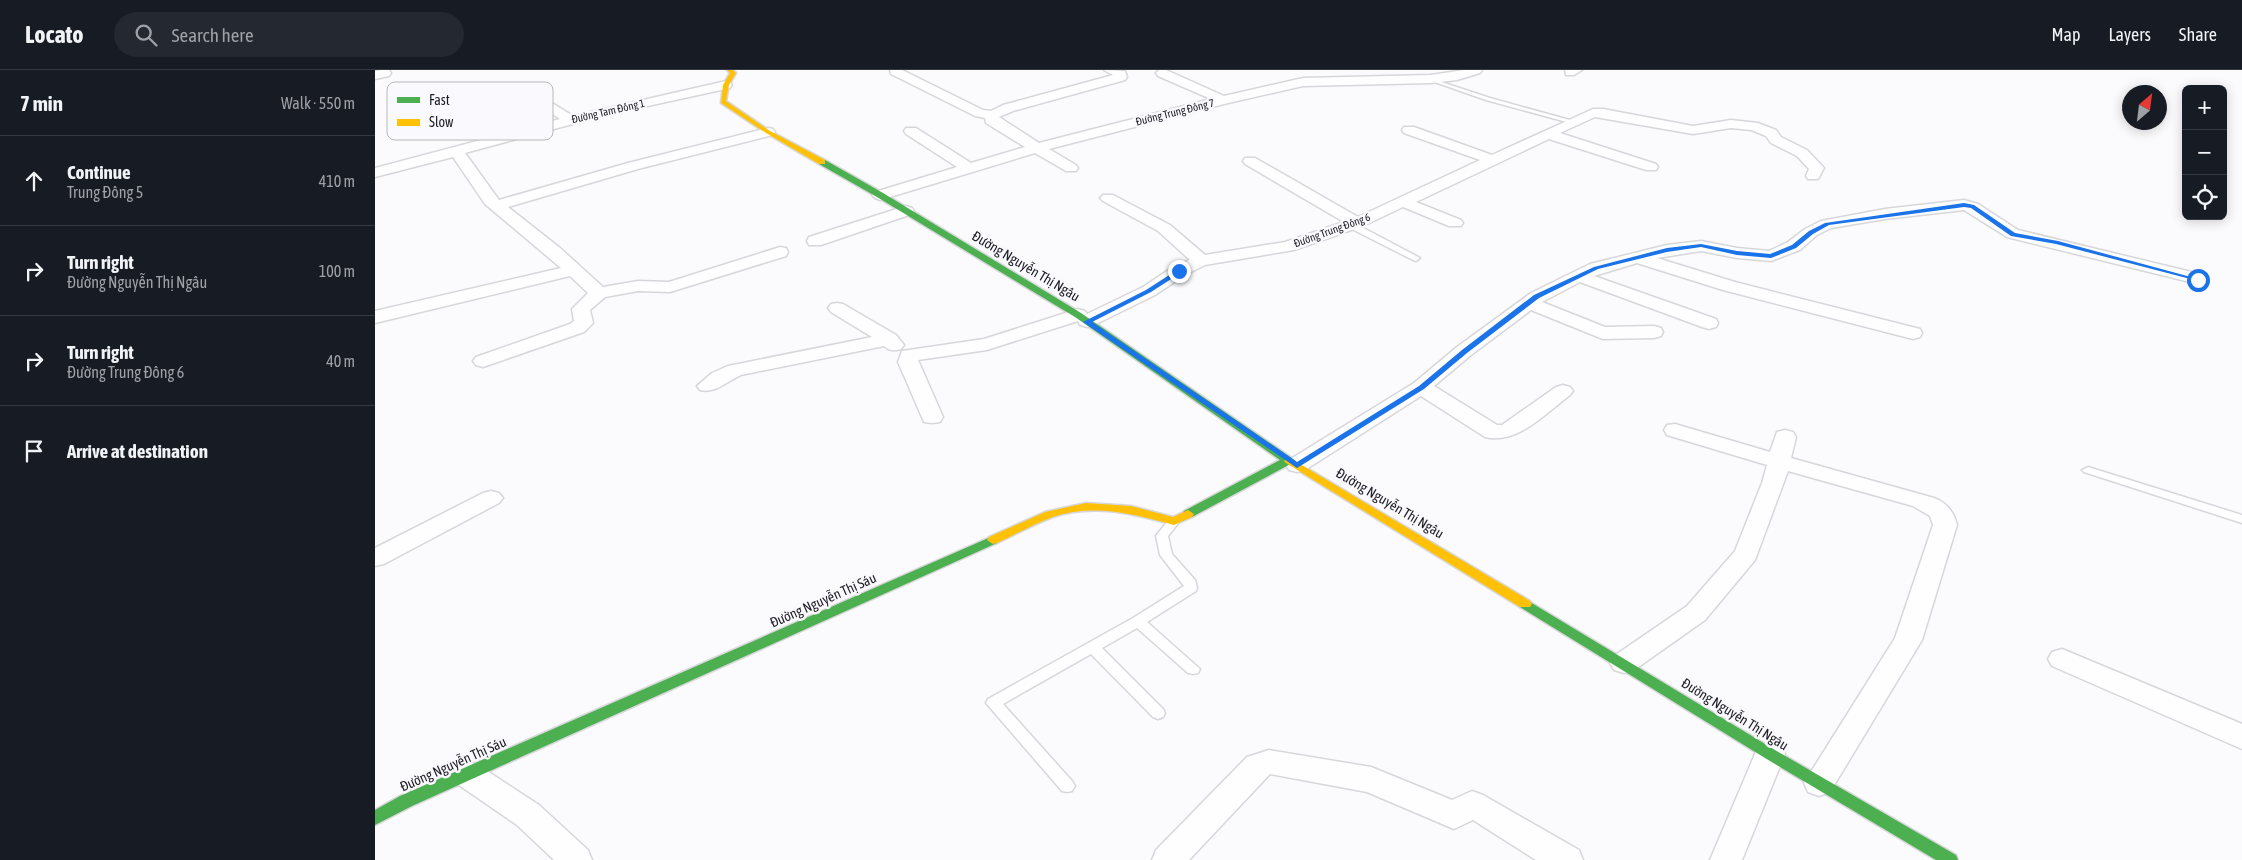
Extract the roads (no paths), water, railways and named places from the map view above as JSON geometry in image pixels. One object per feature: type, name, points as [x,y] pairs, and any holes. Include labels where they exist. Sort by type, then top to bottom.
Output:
[{"type":"street","name":"Đường Nguyễn Thị Ngâu","points":[[730,70],[733,73],[726,85],[723,102],[768,132],[880,195],[1083,318],[1292,463],[1624,663],[1770,754],[1950,860]]},
{"type":"street","points":[[895,71],[980,113],[993,115],[1008,108],[1121,77],[1121,74],[1111,70]]},
{"type":"street","name":"Đường Trung Đông 7","points":[[880,195],[1038,148],[1223,100],[1303,82],[1431,79],[1457,76],[1475,70]]},
{"type":"street","points":[[1161,73],[1223,100]]},
{"type":"street","points":[[1288,74],[1303,82]]},
{"type":"street","name":"Đường Tam Đông 1","points":[[553,125],[726,85]]},
{"type":"street","points":[[553,109],[570,120]]},
{"type":"street","name":"Đường Trung Đông 6","points":[[909,356],[987,344],[1083,318],[1149,291],[1179,271],[1201,261],[1288,246],[1354,224],[1593,113],[1603,112],[1637,121],[1647,121],[1693,130],[1731,124],[1753,126],[1771,133],[1776,140],[1802,152],[1817,168],[1813,176]]},
{"type":"street","points":[[993,115],[991,120],[1071,168]]},
{"type":"street","points":[[1441,129],[1512,152]]},
{"type":"street","points":[[1409,130],[1494,160]]},
{"type":"street","points":[[911,131],[968,168]]},
{"type":"street","points":[[496,206],[623,169],[768,132]]},
{"type":"street","points":[[1548,134],[1651,167]]},
{"type":"street","name":"Đường Tam Đông 1","points":[[375,173],[496,140]]},
{"type":"street","points":[[456,151],[490,201],[599,293]]},
{"type":"street","points":[[1250,161],[1354,224]]},
{"type":"street","points":[[1108,198],[1164,228],[1201,261]]},
{"type":"street","points":[[1403,202],[1455,224]]},
{"type":"street","points":[[1174,521],[1292,463],[1421,387],[1537,297],[1596,268],[1667,250],[1701,246],[1737,253],[1771,256],[1794,246],[1811,232],[1827,224],[1964,205],[1972,207],[2013,234],[2056,243],[2198,280]]},
{"type":"street","points":[[815,241],[906,211]]},
{"type":"street","points":[[483,361],[577,328],[584,323],[581,309],[599,293],[638,286],[670,288],[780,252]]},
{"type":"street","points":[[1640,258],[1729,286],[1913,333]]},
{"type":"street","points":[[375,317],[574,270]]},
{"type":"street","points":[[1579,276],[1709,323]]},
{"type":"street","points":[[1528,303],[1603,333],[1654,332]]},
{"type":"street","points":[[837,308],[889,340],[909,356],[908,362],[932,417]]},
{"type":"street","points":[[707,386],[719,377],[735,370],[889,340]]},
{"type":"street","points":[[1421,387],[1493,432],[1507,432],[1563,392]]},
{"type":"street","points":[[1675,430],[1782,449],[1935,506],[1943,514],[1945,525],[1907,640],[1819,783]]},
{"type":"street","points":[[1624,663],[1697,613],[1746,554],[1773,483],[1782,449]]},
{"type":"street","points":[[375,558],[491,498]]},
{"type":"street","name":"Đường Nguyễn Thị Sáu","points":[[375,818],[406,801],[1056,512],[1083,506],[1140,510],[1174,521]]},
{"type":"street","points":[[2062,659],[2242,736]]},
{"type":"street","points":[[1726,860],[1770,754]]},
{"type":"street","points":[[1168,860],[1258,766],[1269,762],[1371,780],[1454,815],[1472,804],[1495,815],[1549,852],[1567,860]]},
{"type":"street","points":[[467,774],[528,816],[576,860]]},
{"type":"lane","points":[[1431,79],[1488,99],[1574,122]]},
{"type":"lane","points":[[1354,224],[1416,258]]},
{"type":"lane","points":[[2088,470],[2242,519]]},
{"type":"lane","points":[[1067,786],[993,703],[1138,621],[1191,588],[1166,555],[1162,536],[1174,521]]},
{"type":"lane","points":[[1138,621],[1193,669]]},
{"type":"lane","points":[[1093,647],[1158,713]]}]
